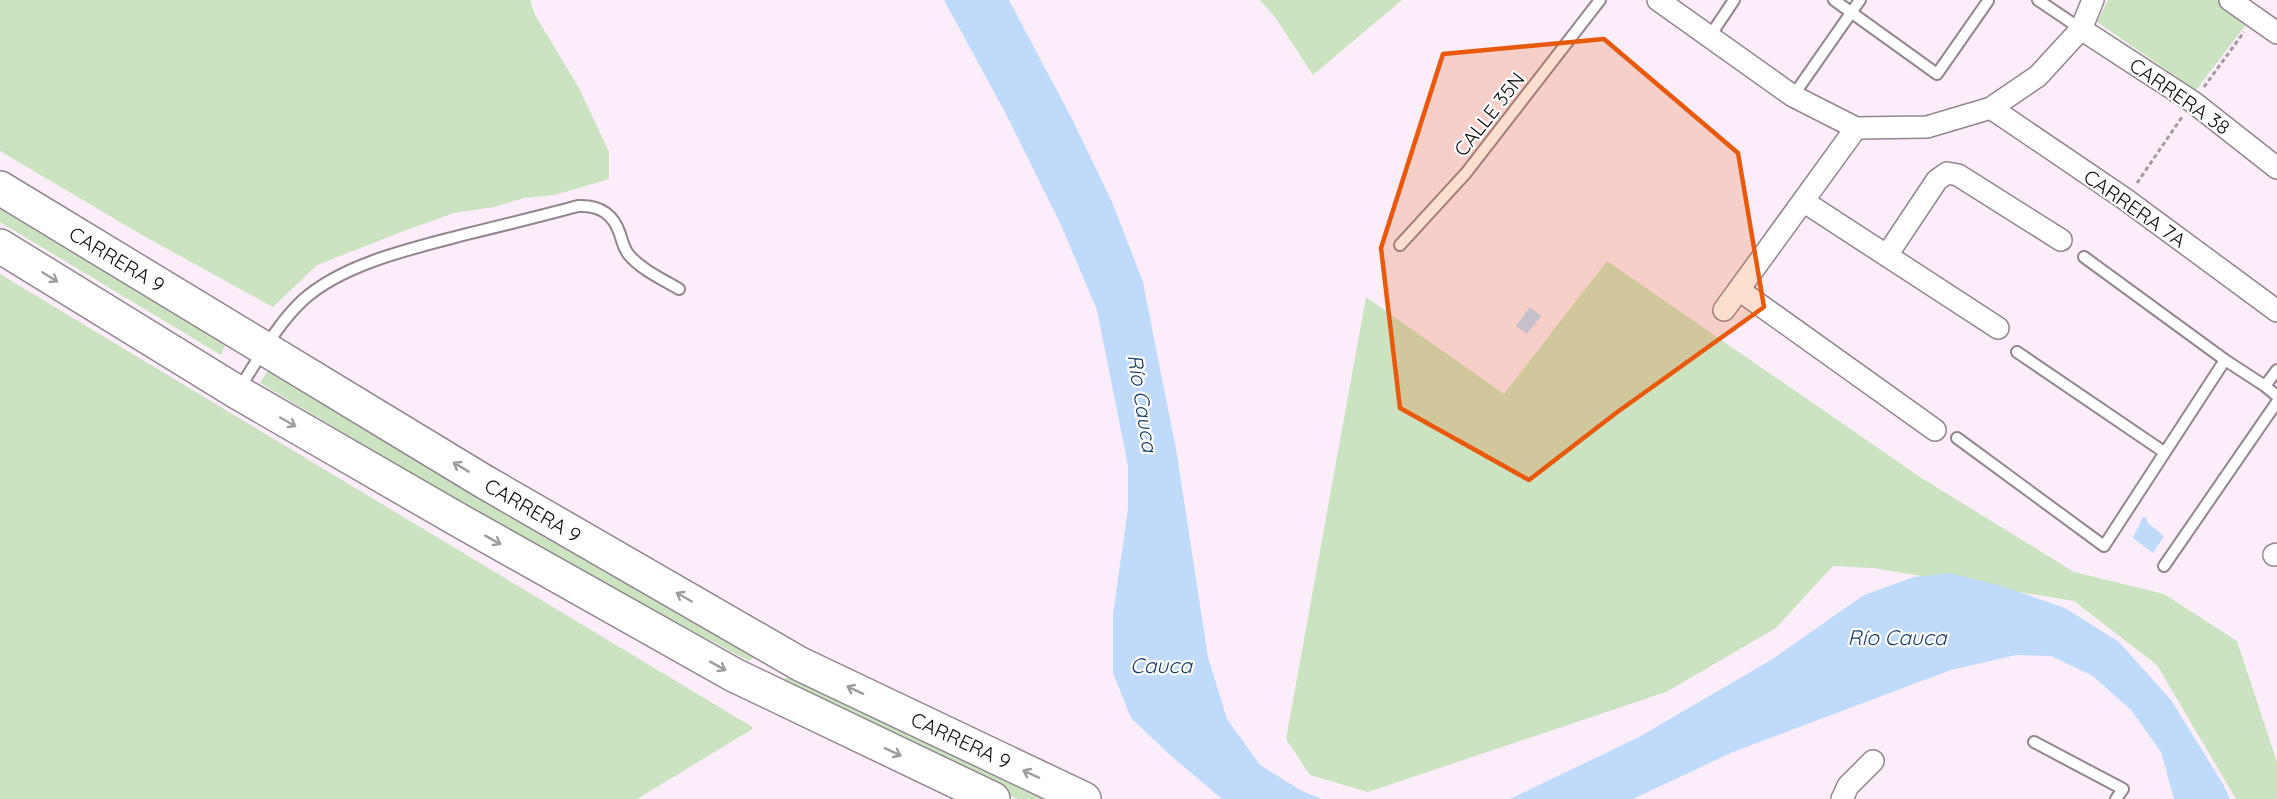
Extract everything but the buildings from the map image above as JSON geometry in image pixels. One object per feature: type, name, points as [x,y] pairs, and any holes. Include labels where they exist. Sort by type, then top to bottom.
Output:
[{"type":"main road","name":"CARRERA 9","points":[[0,188],[483,481],[800,664],[1084,799]]},
{"type":"main road","name":"CARRERA 9","points":[[0,246],[237,392],[462,522],[756,686],[993,799]]},
{"type":"main road","points":[[756,686],[759,675],[768,669],[800,664]]},
{"type":"street","points":[[1658,0],[1793,96],[1856,128],[1927,127],[1991,108],[2037,75],[2081,29],[2093,0]]},
{"type":"street","points":[[2230,0],[2277,33]]},
{"type":"street","name":"CARRERA 38","points":[[2081,29],[2193,102],[2277,168]]},
{"type":"street","name":"CARRERA 7A","points":[[1991,108],[2125,200],[2277,311]]},
{"type":"street","points":[[1724,310],[1856,128]]},
{"type":"street","points":[[1887,255],[1937,180],[1947,173],[1958,175],[2061,240]]},
{"type":"street","points":[[1803,201],[1998,328]]},
{"type":"street","points":[[1739,290],[1935,430]]},
{"type":"street","points":[[1842,799],[1848,786],[1873,761]]},
{"type":"lane","name":"CALLE 35N","points":[[1400,245],[1466,173],[1600,0]]},
{"type":"lane","points":[[1710,36],[1734,0]]},
{"type":"lane","points":[[1834,0],[1937,74],[1988,1]]},
{"type":"lane","points":[[1793,96],[1860,0]]},
{"type":"lane","points":[[2038,0],[2081,29]]},
{"type":"lane","points":[[237,392],[264,350],[302,301],[343,274],[432,244],[578,207],[601,208],[612,218],[618,228],[627,253],[636,262],[679,289]]},
{"type":"lane","points":[[2084,257],[2277,396]]},
{"type":"lane","points":[[2017,352],[2164,452]]},
{"type":"lane","points":[[1957,438],[2104,546],[2225,360]]},
{"type":"lane","points":[[2265,386],[2277,370]]},
{"type":"lane","points":[[2164,566],[2277,402]]},
{"type":"lane","points":[[2034,742],[2122,789],[2116,799]]},
{"type":"highlighted area","points":[[1604,39],[1738,153],[1764,307],[1616,413],[1529,480],[1400,408],[1381,248],[1443,54]]},
{"type":"green space","points":[[0,0],[530,0],[535,15],[579,88],[609,152],[609,179],[555,195],[524,198],[494,207],[454,213],[404,231],[317,265],[273,307],[142,235],[0,151]]},
{"type":"green space","points":[[1260,0],[1402,0],[1313,75],[1275,17]]},
{"type":"green space","points":[[2108,0],[2218,0],[2248,22],[2196,90],[2097,22]]},
{"type":"green space","points":[[0,202],[227,340],[221,355],[0,222]]},
{"type":"green space","points":[[1607,261],[1920,477],[2074,572],[2164,594],[2237,641],[2277,762],[2277,799],[2236,799],[2157,665],[2074,601],[1873,568],[1833,566],[1776,628],[1666,692],[1368,792],[1310,775],[1286,739],[1366,297],[1504,394]]},
{"type":"green space","points":[[0,274],[754,728],[637,799],[0,799]]},
{"type":"green space","points":[[272,364],[760,653],[749,661],[543,551],[260,383]]},
{"type":"green space","points":[[792,676],[1050,799],[1018,799],[775,682]]},
{"type":"water","name":"Cauca","points":[[944,0],[1009,0],[1073,121],[1112,202],[1143,282],[1177,455],[1208,657],[1227,719],[1260,765],[1302,791],[1322,799],[1222,799],[1131,718],[1113,673],[1113,614],[1128,509],[1128,466],[1097,310],[1061,225],[1005,112]]},
{"type":"water","points":[[1530,307],[1541,316],[1527,334],[1516,326]]},
{"type":"water","points":[[2143,517],[2146,517],[2148,523],[2164,536],[2153,553],[2133,538]]},
{"type":"water","name":"Río Cauca","points":[[1950,573],[2002,586],[2065,608],[2119,642],[2171,700],[2230,799],[2174,799],[2161,752],[2132,711],[2093,676],[2051,656],[2016,655],[1951,670],[1733,752],[1633,799],[1510,799],[1639,737],[1771,660],[1864,595],[1914,577]]}]
